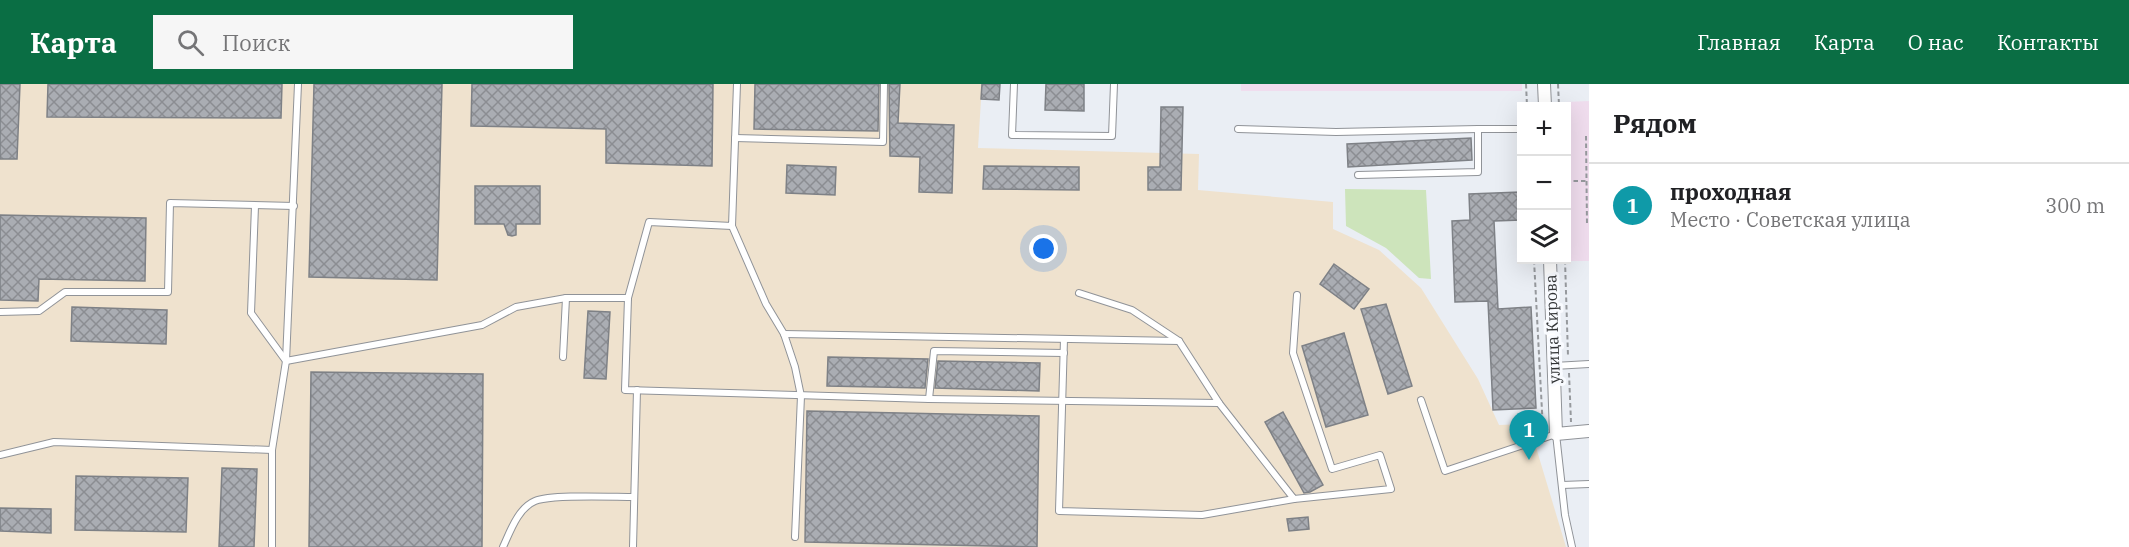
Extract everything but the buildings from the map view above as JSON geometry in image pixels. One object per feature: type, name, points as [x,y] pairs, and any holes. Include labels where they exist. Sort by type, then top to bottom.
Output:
[{"type":"street","points":[[1544,84],[1545,102]]},
{"type":"street","name":"улица Кирова","points":[[1550,264],[1556,434]]},
{"type":"street","points":[[1556,434],[1589,431]]},
{"type":"lane","points":[[272,547],[273,450],[286,361],[298,84]]},
{"type":"lane","points":[[737,84],[732,226],[766,304],[784,334],[795,367],[801,396],[795,537]]},
{"type":"lane","points":[[735,138],[883,142],[884,84]]},
{"type":"lane","points":[[1014,84],[1012,135],[1112,136],[1114,84]]},
{"type":"lane","points":[[1238,129],[1336,132],[1517,129]]},
{"type":"lane","points":[[1358,175],[1478,172],[1478,129]]},
{"type":"lane","points":[[0,312],[39,311],[65,292],[168,292],[170,202],[294,206]]},
{"type":"lane","points":[[255,206],[251,313],[286,361]]},
{"type":"lane","points":[[732,226],[649,222],[628,298],[625,390],[929,399],[1219,403]]},
{"type":"lane","points":[[1079,293],[1132,310],[1179,341],[1219,403],[1294,499]]},
{"type":"lane","points":[[1064,339],[1059,511],[1202,515],[1294,499],[1391,489],[1380,455],[1332,469],[1293,353],[1297,295]]},
{"type":"lane","points":[[286,361],[482,325],[516,307],[566,298],[628,298]]},
{"type":"lane","points":[[563,357],[566,298]]},
{"type":"lane","points":[[784,334],[1179,341]]},
{"type":"lane","points":[[929,399],[934,351],[1064,353]]},
{"type":"lane","points":[[1554,366],[1589,364]]},
{"type":"lane","points":[[633,547],[637,390]]},
{"type":"lane","points":[[1421,400],[1445,471],[1556,434],[1565,515],[1572,547]]},
{"type":"lane","points":[[0,455],[54,442],[273,450]]},
{"type":"lane","points":[[1562,485],[1589,484]]},
{"type":"lane","points":[[503,547],[518,516],[533,501],[548,498],[634,497]]},
{"type":"path","points":[[1526,84],[1527,102]]},
{"type":"path","points":[[1558,84],[1559,102]]},
{"type":"path","points":[[1586,136],[1587,225]]},
{"type":"path","points":[[1571,182],[1587,181]]},
{"type":"path","points":[[1534,264],[1543,438]]},
{"type":"path","points":[[1565,264],[1571,432]]},
{"type":"shaded area","points":[[0,84],[982,84],[978,148],[1199,154],[1198,190],[1333,202],[1333,229],[1379,250],[1421,288],[1478,379],[1499,425],[1529,424],[1566,547],[0,547]]},
{"type":"shaded area","points":[[1241,84],[1522,84],[1522,91],[1241,91]]},
{"type":"shaded area","points":[[1589,101],[1589,261],[1571,261],[1571,102],[1565,102]]},
{"type":"green space","points":[[1345,189],[1426,190],[1431,279],[1419,278],[1386,248],[1346,226]]},
{"type":"place","name":"проходная","points":[[1529,460]]}]
